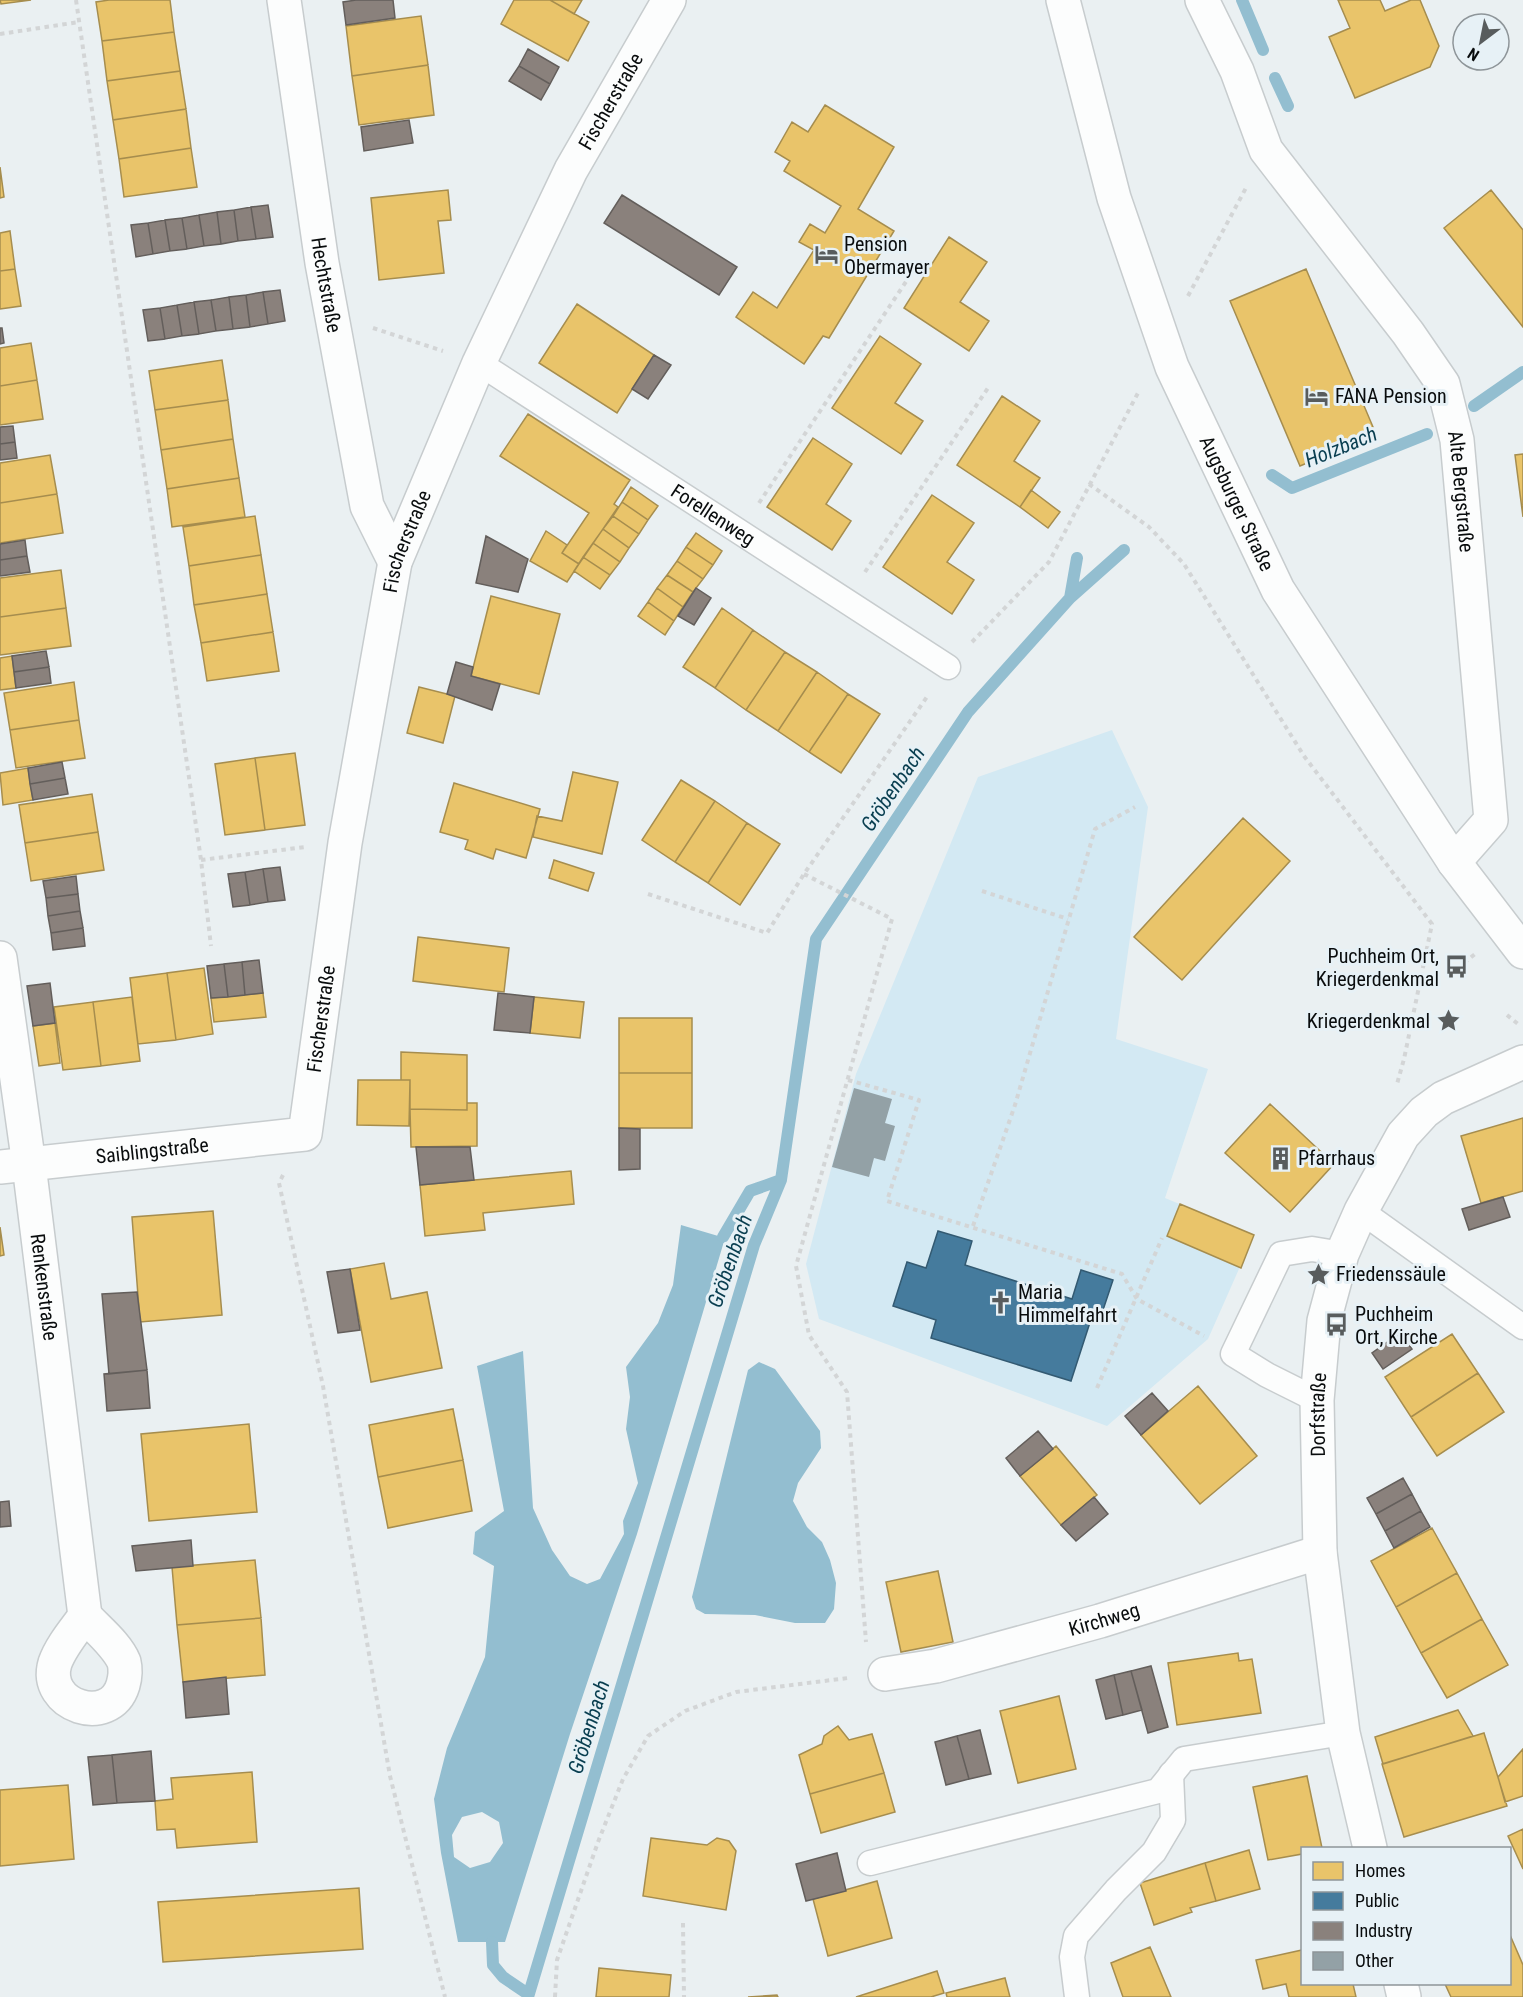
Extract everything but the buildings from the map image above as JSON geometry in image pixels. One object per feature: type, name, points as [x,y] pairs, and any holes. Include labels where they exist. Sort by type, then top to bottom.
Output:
[{"type":"street","name":"Hechtstraße","points":[[284,0],[322,263],[367,506],[395,562]]},
{"type":"street","name":"Fischerstraße","points":[[305,1134],[345,843],[395,562],[479,363],[571,170],[669,0]]},
{"type":"street","name":"Augsburger Straße","points":[[1063,0],[1114,198],[1172,367],[1278,590],[1454,862],[1523,952]]},
{"type":"street","name":"Alte Bergstraße","points":[[1202,0],[1237,70],[1266,150],[1408,333],[1443,384],[1457,440],[1491,820],[1454,862]]},
{"type":"street","name":"Renkenstraße","points":[[0,958],[15,1166],[85,1616]]},
{"type":"street","name":"Dorfstraße","points":[[1370,1847],[1343,1733],[1320,1552],[1317,1400],[1324,1320],[1342,1254],[1361,1211],[1403,1135],[1424,1112],[1443,1098],[1523,1062]]},
{"type":"street","name":"Saiblingstraße","points":[[15,1166],[305,1134]]},
{"type":"street","name":"Kirchweg","points":[[870,1668],[936,1666],[1100,1621],[1320,1552]]},
{"type":"lane","name":"Forellenweg","points":[[479,363],[948,667]]},
{"type":"lane","points":[[1361,1211],[1523,1328]]},
{"type":"lane","points":[[1317,1400],[1267,1375],[1233,1354],[1281,1254],[1312,1249],[1342,1254]]},
{"type":"lane","points":[[870,1863],[1158,1791],[1184,1759],[1343,1733]]},
{"type":"lane","points":[[1077,1997],[1072,1957],[1067,1942],[1154,1852],[1173,1821],[1171,1774]]},
{"type":"path","points":[[76,0],[201,860],[210,946]]},
{"type":"path","points":[[0,33],[79,22]]},
{"type":"path","points":[[1184,305],[1266,150]]},
{"type":"path","points":[[740,531],[919,262]]},
{"type":"path","points":[[332,315],[479,363]]},
{"type":"path","points":[[846,600],[990,385]]},
{"type":"path","points":[[1141,388],[1089,484],[1149,527],[1184,564],[1304,756],[1432,924]]},
{"type":"path","points":[[973,1226],[1015,1105],[1095,829],[1136,807]]},
{"type":"path","points":[[201,860],[345,843]]},
{"type":"path","points":[[555,1997],[557,1960],[598,1842],[623,1779],[648,1736],[685,1711],[736,1692],[870,1668],[847,1392],[809,1335],[796,1266],[892,920],[804,874],[767,933],[648,894]]},
{"type":"path","points":[[982,891],[1068,919]]},
{"type":"path","points":[[848,1080],[919,1100],[887,1201],[1122,1274],[1137,1299],[1233,1354]]},
{"type":"path","points":[[305,1134],[279,1183],[323,1386],[390,1776],[445,1997]]},
{"type":"path","points":[[1097,1388],[1162,1238]]},
{"type":"path","points":[[683,1923],[684,1997]]},
{"type":"shaded area","points":[[1112,730],[1148,807],[1116,1039],[1208,1069],[1165,1198],[1254,1235],[1208,1339],[1107,1426],[819,1319],[806,1264],[856,1074],[978,777]]},
{"type":"water","points":[[681,1225],[725,1238],[637,1534],[570,1734],[505,1942],[458,1942],[441,1853],[434,1799],[447,1748],[485,1657],[494,1566],[473,1554],[475,1532],[504,1511],[477,1366],[523,1351],[533,1508],[552,1550],[570,1576],[587,1584],[600,1579],[624,1534],[623,1521],[638,1483],[626,1429],[630,1397],[626,1367],[658,1323],[673,1285]],"holes":[[[482,1812],[499,1822],[503,1843],[490,1862],[470,1868],[454,1857],[452,1835],[462,1817]]]},
{"type":"water","points":[[759,1362],[775,1369],[820,1431],[821,1448],[798,1483],[793,1501],[807,1527],[822,1542],[830,1560],[836,1583],[834,1609],[825,1623],[795,1623],[755,1615],[705,1614],[696,1609],[692,1597],[748,1370]]},
{"type":"waterway","points":[[1242,0],[1263,50]]},
{"type":"waterway","points":[[1275,78],[1288,106]]},
{"type":"waterway","name":"Holzbach","points":[[1474,406],[1523,372]]},
{"type":"waterway","name":"Holzbach","points":[[1272,475],[1292,488],[1427,434]]},
{"type":"waterway","name":"Gröbenbach","points":[[528,1997],[754,1245],[781,1180],[816,939],[968,712],[1070,598],[1124,550]]},
{"type":"waterway","points":[[1070,598],[1077,558]]},
{"type":"waterway","points":[[723,1237],[750,1191],[781,1180]]},
{"type":"waterway","points":[[492,1942],[493,1965],[503,1977],[528,1994]]},
{"type":"place","name":"Pension Obermayer","points":[[826,255]]},
{"type":"place","name":"FANA Pension","points":[[1317,396]]},
{"type":"place","name":"Puchheim Ort, Kriegerdenkmal","points":[[1457,967]]},
{"type":"place","name":"Kriegerdenkmal","points":[[1448,1021]]},
{"type":"place","name":"Pfarrhaus","points":[[1280,1158]]},
{"type":"place","name":"Friedenssäule","points":[[1318,1274]]},
{"type":"place","name":"Maria Himmelfahrt","points":[[1000,1303]]},
{"type":"place","name":"Puchheim Ort, Kirche","points":[[1337,1325]]}]
